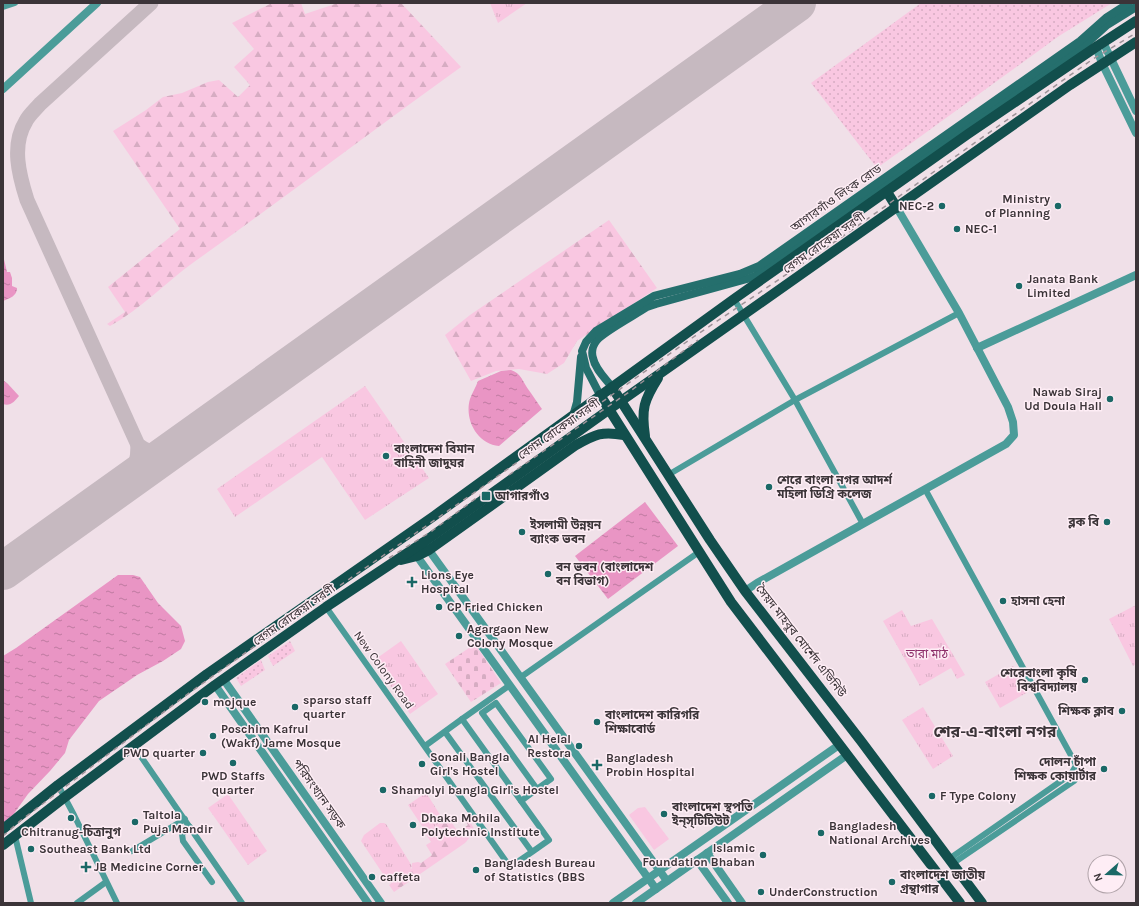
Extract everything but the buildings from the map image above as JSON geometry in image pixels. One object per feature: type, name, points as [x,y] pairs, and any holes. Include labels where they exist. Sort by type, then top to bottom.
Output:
[{"type":"main road","name":"আগারগাঁও লিংক রোড","points":[[582,351],[586,342],[596,331],[646,300],[664,293],[740,274],[759,266],[1080,41],[1107,17],[1129,3]]},
{"type":"main road","name":"আগারগাঁও লিংক রোড","points":[[612,386],[596,367],[592,354],[596,343],[602,336],[647,307],[755,276],[1085,45],[1107,25],[1136,7]]},
{"type":"main road","name":"বেগম রোকেয়া সরণী","points":[[1100,44],[1102,34],[1105,30],[1136,12]]},
{"type":"main road","name":"বেগম রোকেয়া সরণী","points":[[3,829],[58,785],[211,671],[434,516],[573,416],[612,386],[968,134],[1136,21]]},
{"type":"main road","name":"বেগম রোকেয়া সরণী","points":[[3,845],[133,746],[326,607],[397,560],[415,553],[426,546],[621,400],[662,373],[1106,60],[1136,42]]},
{"type":"main road","points":[[887,192],[897,208]]},
{"type":"main road","points":[[582,351],[586,368],[600,395],[731,602],[843,758],[957,899],[968,884]]},
{"type":"main road","points":[[573,416],[578,402],[582,351]]},
{"type":"main road","points":[[646,440],[643,406],[647,396],[662,373]]},
{"type":"main road","name":"সৈয়দ মাহবুব মোর্শেদ এভিনিউ","points":[[612,386],[668,475],[745,591],[861,741],[982,903]]},
{"type":"main road","points":[[426,546],[576,445],[598,434],[612,433],[624,435]]},
{"type":"main road","points":[[731,602],[745,591]]},
{"type":"main road","points":[[318,596],[326,607]]},
{"type":"main road","points":[[211,671],[224,680]]},
{"type":"main road","points":[[211,671],[215,686]]},
{"type":"street","points":[[3,7],[15,3]]},
{"type":"street","points":[[3,89],[97,3]]},
{"type":"street","points":[[1100,44],[1120,100],[1136,133]]},
{"type":"street","points":[[1106,60],[1128,95],[1136,111]]},
{"type":"street","points":[[1120,100],[1128,95]]},
{"type":"street","points":[[745,591],[1006,444],[1014,435],[1011,414],[959,313],[897,208]]},
{"type":"street","points":[[978,351],[1136,276]]},
{"type":"street","points":[[978,351],[1136,282]]},
{"type":"street","points":[[734,299],[795,400],[863,524]]},
{"type":"street","points":[[668,475],[795,400],[959,313]]},
{"type":"street","points":[[925,489],[1080,770],[1079,775],[1074,781],[1014,817],[951,862]]},
{"type":"street","points":[[426,546],[667,881]]},
{"type":"street","points":[[425,746],[520,677],[699,552]]},
{"type":"street","points":[[415,553],[656,889]]},
{"type":"street","name":"New Colony Road","points":[[326,607],[510,867],[532,852],[445,732]]},
{"type":"street","name":"পরিসংখ্যান সড়ক","points":[[224,680],[381,903]]},
{"type":"street","points":[[215,686],[368,903]]},
{"type":"street","points":[[521,801],[551,779],[496,703],[482,713],[536,789]]},
{"type":"street","name":"New Colony Road","points":[[462,719],[548,840],[532,852],[522,840]]},
{"type":"street","points":[[133,746],[242,903]]},
{"type":"street","points":[[614,903],[836,747]]},
{"type":"street","points":[[636,903],[843,758]]},
{"type":"street","points":[[58,785],[117,903]]},
{"type":"street","points":[[588,793],[598,785]]},
{"type":"street","points":[[132,851],[185,819]]},
{"type":"street","points":[[190,827],[182,834],[183,841],[212,882]]},
{"type":"street","points":[[15,836],[31,903]]},
{"type":"street","points":[[707,853],[742,903]]},
{"type":"street","points":[[697,860],[728,903]]},
{"type":"street","points":[[77,903],[106,882]]},
{"type":"green space","points":[[272,3],[301,3],[305,14],[338,3],[401,3],[461,67],[183,270],[143,304],[110,326],[107,324],[125,312],[108,287],[180,229],[113,131],[163,97],[182,93],[208,82],[219,80],[238,97],[250,85],[234,67],[254,49],[232,23]]},
{"type":"green space","points":[[490,3],[527,3],[498,23]]},
{"type":"green space","points":[[921,3],[1112,3],[1059,36],[877,168],[811,83]]},
{"type":"green space","points":[[609,220],[657,288],[577,341],[564,363],[547,374],[519,369],[496,371],[471,381],[445,335],[470,315]]},
{"type":"green space","points":[[365,386],[429,478],[365,520],[322,457],[235,517],[217,489]]},
{"type":"green space","points":[[1136,605],[1136,664],[1133,666],[1109,619]]},
{"type":"green space","name":"তারা মাঠ","points":[[902,610],[911,626],[932,619],[965,675],[957,679],[951,668],[920,686],[883,621]]},
{"type":"green space","points":[[290,641],[295,651],[273,666],[268,656]]},
{"type":"green space","points":[[401,641],[438,694],[410,714],[373,661]]},
{"type":"green space","points":[[475,644],[501,683],[471,702],[445,664]]},
{"type":"green space","points":[[261,660],[265,670],[241,686],[236,678]]},
{"type":"green space","points":[[1013,666],[1028,692],[1000,708],[985,682]]},
{"type":"green space","points":[[923,707],[953,756],[933,769],[902,720]]},
{"type":"green space","points":[[228,794],[267,851],[248,865],[208,808]]},
{"type":"green space","points":[[424,794],[427,794],[442,818],[441,822],[426,832],[408,805]]},
{"type":"green space","points":[[645,807],[669,839],[654,850],[629,815],[638,808]]},
{"type":"green space","points":[[448,817],[458,832],[468,825],[464,819],[468,817],[474,829],[469,834],[470,837],[465,843],[394,892],[389,885],[412,868],[412,863],[421,863],[432,855],[426,845],[431,842],[425,833]]},
{"type":"green space","points":[[380,823],[386,824],[412,866],[410,870],[392,883],[387,880],[361,841],[364,835]]},
{"type":"water","points":[[3,255],[7,272],[10,272],[12,278],[12,286],[17,288],[17,291],[11,298],[3,301]]},
{"type":"water","points":[[511,370],[519,375],[542,409],[499,446],[484,441],[474,429],[469,414],[470,399],[478,381],[501,371]]},
{"type":"water","points":[[3,380],[19,396],[14,402],[8,405],[3,404]]},
{"type":"water","points":[[645,502],[678,546],[608,599],[575,556]]},
{"type":"water","points":[[118,575],[133,575],[140,577],[158,603],[181,626],[185,641],[181,649],[137,675],[99,701],[69,740],[65,753],[28,794],[8,822],[3,824],[3,656]]},
{"type":"taxiway","points":[[151,3],[40,104],[30,115],[21,130],[18,160],[21,180],[27,200],[138,445],[152,452],[160,454],[168,453]]},
{"type":"taxiway","points":[[129,481],[136,463],[138,445]]},
{"type":"runway","points":[[3,571],[797,3]]},
{"type":"railway","points":[[3,836],[20,821],[185,696],[332,591],[481,488],[692,338],[839,239],[1093,59],[1136,33]]},
{"type":"railway","points":[[509,475],[629,392],[698,340]]},
{"type":"railway","points":[[389,558],[432,531],[483,493]]},
{"type":"place","name":"NEC-2","points":[[942,206]]},
{"type":"place","name":"Ministry of Planning","points":[[1058,206]]},
{"type":"place","name":"NEC-1","points":[[957,229]]},
{"type":"place","name":"Janata Bank Limited","points":[[1019,286]]},
{"type":"place","name":"Nawab Siraj Ud Doula Hall","points":[[1110,399]]},
{"type":"place","name":"বাংলাদেশ বিমান বাহিনী জাদুঘর","points":[[386,456]]},
{"type":"place","name":"শেরে বাংলা নগর আদর্শ মহিলা ডিগ্রি কলেজ","points":[[769,487]]},
{"type":"place","name":"আগারগাঁও","points":[[486,496]]},
{"type":"place","name":"ব্লক বি","points":[[1107,522]]},
{"type":"place","name":"ইসলামী উন্নয়ন ব্যাংক ভবন","points":[[522,532]]},
{"type":"place","name":"বন ভবন (বাংলাদেশ বন বিভাগ)","points":[[548,574]]},
{"type":"place","name":"Lions Eye Hospital","points":[[412,582]]},
{"type":"place","name":"হাসনা হেনা","points":[[1003,601]]},
{"type":"place","name":"CP Fried Chicken","points":[[439,607]]},
{"type":"place","name":"Agargaon New Colony Mosque","points":[[459,636]]},
{"type":"place","name":"শেরেবাংলা কৃষি বিশ্ববিদ্যালয়","points":[[1085,680]]},
{"type":"place","name":"mojque","points":[[205,702]]},
{"type":"place","name":"sparso staff quarter","points":[[295,707]]},
{"type":"place","name":"শিক্ষক ক্লাব","points":[[1122,711]]},
{"type":"place","name":"বাংলাদেশ কারিগরি শিক্ষাবোর্ড","points":[[597,722]]},
{"type":"place","name":"Poschim Kafrul (Wakf) Jame Mosque","points":[[213,736]]},
{"type":"place","name":"Al Helal Restora","points":[[579,746]]},
{"type":"place","name":"PWD quarter","points":[[203,753]]},
{"type":"place","name":"PWD Staffs quarter","points":[[233,763]]},
{"type":"place","name":"Sonali Bangla Girl's Hostel","points":[[422,764]]},
{"type":"place","name":"Bangladesh Probin Hospital","points":[[597,765]]},
{"type":"place","name":"দোলন চাঁপা শিক্ষক কোয়ার্টার","points":[[1104,769]]},
{"type":"place","name":"Shamolyi bangla Girl's Hostel","points":[[383,790]]},
{"type":"place","name":"F Type Colony","points":[[932,796]]},
{"type":"place","name":"বাংলাদেশ স্থপতি ইন্‌স্‌টিটিউট","points":[[664,814]]},
{"type":"place","name":"Chitranug-চিত্রানুগ","points":[[71,818]]},
{"type":"place","name":"Taltola Puja Mandir","points":[[135,822]]},
{"type":"place","name":"Dhaka Mohila Polytechnic Institute","points":[[413,825]]},
{"type":"place","name":"Bangladesh National Archives","points":[[821,833]]},
{"type":"place","name":"Southeast Bank Ltd","points":[[31,849]]},
{"type":"place","name":"Islamic Foundation Bhaban","points":[[763,855]]},
{"type":"place","name":"JB Medicine Corner","points":[[86,867]]},
{"type":"place","name":"Bangladesh Bureau of Statistics (BBS","points":[[476,870]]},
{"type":"place","name":"caffeta","points":[[372,877]]},
{"type":"place","name":"বাংলাদেশ জাতীয় গ্রন্থাগার","points":[[892,882]]},
{"type":"place","name":"UnderConstruction","points":[[761,892]]},
{"type":"district","name":"শের-এ-বাংলা নগর","points":[[995,731]]}]
